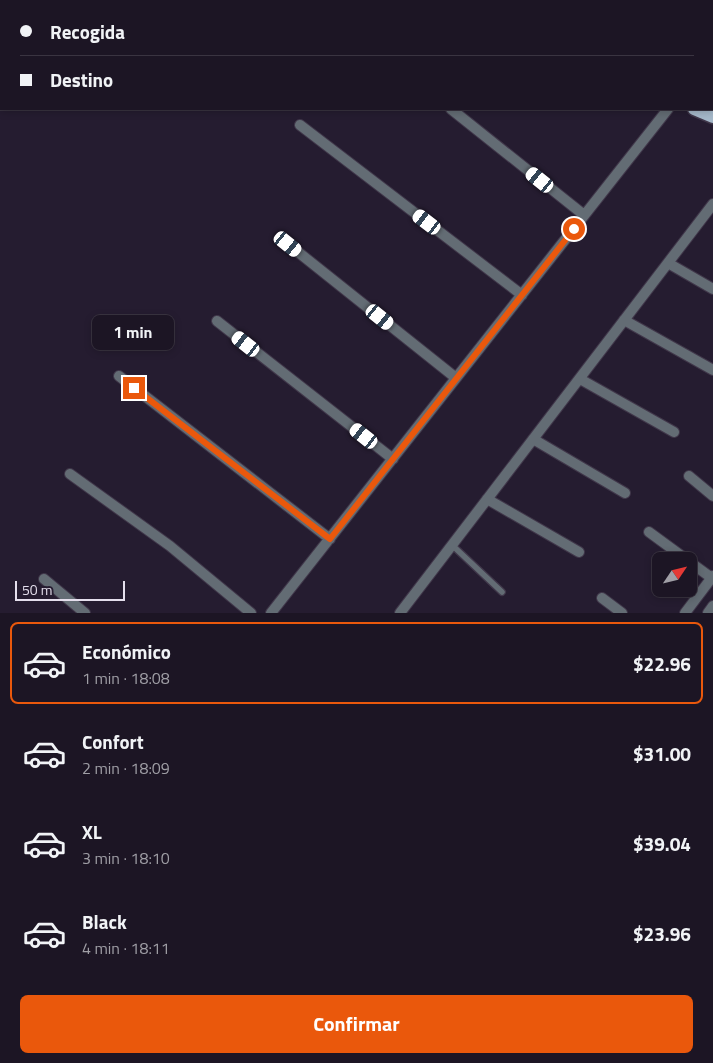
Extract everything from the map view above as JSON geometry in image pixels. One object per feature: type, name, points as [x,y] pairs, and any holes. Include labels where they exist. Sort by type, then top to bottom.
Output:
[{"type":"main road","points":[[696,110],[713,117]]},
{"type":"street","points":[[452,110],[584,215]]},
{"type":"street","points":[[271,613],[667,110]]},
{"type":"street","points":[[300,125],[522,295]]},
{"type":"street","points":[[400,613],[713,204]]},
{"type":"street","points":[[288,244],[456,378]]},
{"type":"street","points":[[668,263],[713,290]]},
{"type":"street","points":[[217,320],[393,459]]},
{"type":"street","points":[[624,320],[713,370]]},
{"type":"street","points":[[119,376],[330,539]]},
{"type":"street","points":[[580,378],[674,432]]},
{"type":"street","points":[[533,439],[625,493]]},
{"type":"street","points":[[70,474],[170,546],[251,613]]},
{"type":"street","points":[[689,476],[713,496]]},
{"type":"street","points":[[487,499],[579,552]]},
{"type":"street","points":[[649,532],[713,578],[685,613]]},
{"type":"street","points":[[44,579],[85,613]]},
{"type":"street","points":[[602,598],[622,613]]},
{"type":"street","points":[[708,613],[713,606]]},
{"type":"lane","points":[[452,545],[502,592]]},
{"type":"route","points":[[134,388],[330,539],[574,229]]}]
